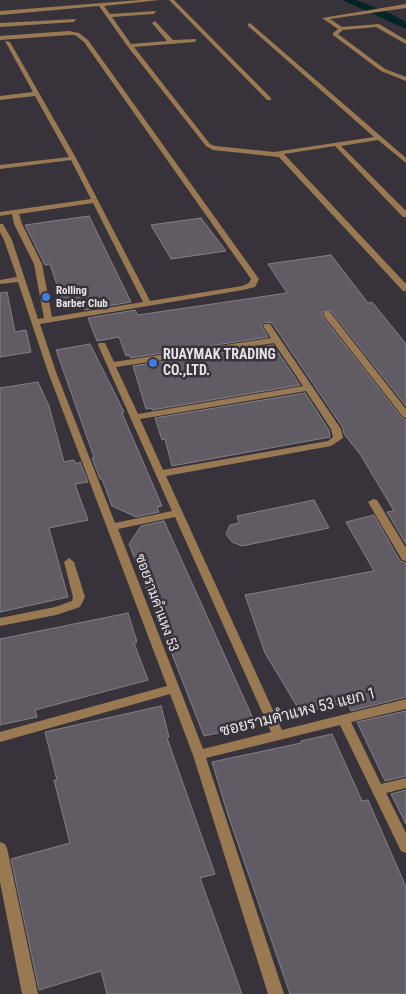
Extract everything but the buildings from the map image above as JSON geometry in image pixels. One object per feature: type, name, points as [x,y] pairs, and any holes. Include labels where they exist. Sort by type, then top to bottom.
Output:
[{"type":"street","points":[[76,0],[79,7]]},
{"type":"street","points":[[0,13],[158,0]]},
{"type":"street","points":[[172,0],[269,99]]},
{"type":"street","points":[[101,5],[130,46],[208,145],[235,151],[277,153],[336,144],[406,215]]},
{"type":"street","points":[[341,29],[325,18],[406,6]]},
{"type":"street","points":[[108,16],[154,12]]},
{"type":"street","points":[[72,13],[79,30]]},
{"type":"street","points":[[0,25],[74,20]]},
{"type":"street","points":[[155,22],[171,42]]},
{"type":"street","points":[[250,25],[406,161]]},
{"type":"street","points":[[406,42],[377,25],[341,29],[335,34],[383,70],[406,80]]},
{"type":"street","points":[[36,322],[243,288],[252,285],[255,279],[86,41],[77,34],[70,33],[3,40],[73,158],[147,303]]},
{"type":"street","points":[[130,46],[194,40]]},
{"type":"street","points":[[0,98],[35,94]]},
{"type":"street","points":[[340,144],[378,138]]},
{"type":"street","points":[[277,153],[281,155],[406,289]]},
{"type":"street","points":[[0,167],[73,158]]},
{"type":"street","points":[[0,214],[94,201]]},
{"type":"street","points":[[14,212],[38,264],[48,320]]},
{"type":"street","name":"ซอยรามคำแหง 53","points":[[0,226],[8,240],[52,372],[172,689],[199,755],[276,994]]},
{"type":"street","points":[[0,282],[21,279]]},
{"type":"street","points":[[327,314],[406,415]]},
{"type":"street","points":[[160,474],[331,444],[338,438],[336,429],[267,326]]},
{"type":"street","points":[[111,365],[276,340]]},
{"type":"street","points":[[102,345],[278,735]]},
{"type":"street","points":[[134,417],[308,388]]},
{"type":"street","points":[[373,502],[406,556]]},
{"type":"street","points":[[112,527],[178,514]]},
{"type":"street","points":[[0,622],[56,611],[76,604],[79,597],[69,562]]},
{"type":"street","points":[[0,737],[172,689]]},
{"type":"street","name":"ซอยรามคำแหง 53 แยก 1","points":[[199,755],[406,704]]},
{"type":"street","points":[[343,719],[406,848]]},
{"type":"street","points":[[378,790],[406,783]]},
{"type":"street","points":[[0,848],[30,994]]},
{"type":"waterway","points":[[347,0],[384,14],[406,26]]},
{"type":"place","name":"Rolling Barber Club","points":[[46,297]]},
{"type":"place","name":"RUAYMAK TRADING CO.,LTD.","points":[[153,363]]}]
